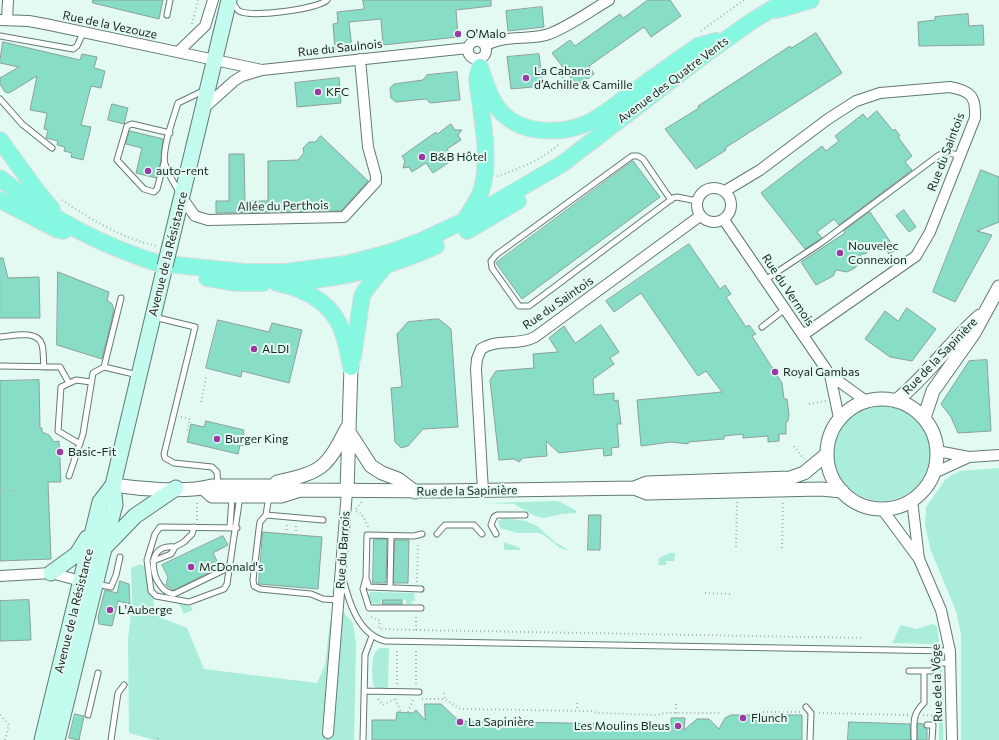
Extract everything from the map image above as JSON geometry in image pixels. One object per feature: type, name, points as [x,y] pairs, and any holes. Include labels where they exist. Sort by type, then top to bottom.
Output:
[{"type":"main road","name":"Avenue des Quatre Vents","points":[[156,263],[245,272],[285,272],[346,264],[388,253],[421,241],[464,221],[562,164],[732,36],[787,0]]},
{"type":"main road","points":[[764,14],[811,0]]},
{"type":"main road","name":"Avenue de la Résistance","points":[[57,740],[78,654],[76,639],[88,592],[87,586],[104,548],[115,505],[113,485],[224,20],[233,4]]},
{"type":"main road","points":[[478,55],[493,100],[506,117],[516,123],[532,129],[563,129],[574,127],[596,119],[698,46],[732,36]]},
{"type":"main road","points":[[464,221],[475,205],[482,190],[485,176],[485,153],[477,80],[478,55]]},
{"type":"main road","points":[[0,140],[37,191],[63,222]]},
{"type":"main road","name":"Avenue des Quatre Vents","points":[[0,178],[26,199],[63,222],[128,254],[211,279],[237,282],[277,283],[329,278],[385,266],[430,248],[494,216],[538,188],[562,164]]},
{"type":"main road","points":[[0,200],[56,229],[91,237]]},
{"type":"main road","points":[[351,367],[362,296],[385,266]]},
{"type":"main road","points":[[277,283],[300,288],[309,293],[331,312],[343,333],[351,367]]},
{"type":"main road","name":"Avenue de la Résistance","points":[[42,740],[89,582],[95,525],[100,502],[113,485]]},
{"type":"main road","points":[[104,548],[135,516],[176,488]]},
{"type":"main road","points":[[51,573],[77,554],[95,525]]},
{"type":"street","points":[[4,20],[8,0]]},
{"type":"street","points":[[178,52],[205,26],[213,0]]},
{"type":"street","name":"Rue du Saulnois","points":[[215,60],[262,70],[360,59],[478,55],[497,41],[536,37],[550,33],[610,0]]},
{"type":"street","name":"Rue de la Vezouze","points":[[4,20],[29,21],[215,60]]},
{"type":"street","name":"Allée du Perthois","points":[[180,205],[195,216],[208,220],[344,217],[374,186],[376,176],[368,146],[360,59]]},
{"type":"street","points":[[203,109],[234,81],[242,76],[262,70]]},
{"type":"street","name":"Rue du Saintois","points":[[725,191],[760,170],[845,108],[880,93],[950,87],[968,93],[975,104],[975,118],[930,232],[916,256],[803,336]]},
{"type":"street","points":[[716,188],[725,191],[731,200],[732,206],[728,216],[724,220],[710,223],[700,216],[697,208],[700,195],[708,189],[716,188]]},
{"type":"street","name":"Rue du Saintois","points":[[484,491],[476,369],[476,359],[481,349],[495,342],[525,341],[535,337],[700,216]]},
{"type":"street","name":"Rue du Vermois","points":[[724,220],[830,375],[866,401]]},
{"type":"street","name":"Rue de la Sapinière","points":[[924,418],[933,391],[974,333],[984,312],[999,287]]},
{"type":"street","name":"Rue de la Sapinière","points":[[896,400],[911,389],[968,326],[984,312]]},
{"type":"street","name":"Rue du Barrois","points":[[328,733],[346,491],[351,367]]},
{"type":"street","name":"Rue du Vermois","points":[[830,375],[839,418]]},
{"type":"street","points":[[880,399],[896,400],[914,409],[924,418],[932,430],[937,451],[934,473],[924,490],[912,500],[898,506],[882,508],[861,504],[842,491],[830,472],[827,454],[829,438],[839,418],[851,408],[866,401],[880,399]]},
{"type":"street","points":[[265,491],[318,470],[333,455],[349,427],[372,466],[382,473],[398,479],[415,492]]},
{"type":"street","points":[[937,451],[970,457],[999,455]]},
{"type":"street","name":"Rue de la Sapinière","points":[[200,488],[212,496],[236,496],[288,486],[300,490],[415,492],[634,488],[647,483],[790,478],[804,473],[827,454]]},
{"type":"street","points":[[934,473],[970,457]]},
{"type":"street","name":"Rue de la Sapinière","points":[[113,485],[135,488],[200,488],[218,486],[265,491]]},
{"type":"street","name":"Rue de la Sapinière","points":[[634,488],[647,493],[821,489],[842,491]]},
{"type":"street","name":"Rue de la Vôge","points":[[912,500],[919,559]]},
{"type":"street","name":"Rue de la Vôge","points":[[882,508],[919,559],[941,610],[950,651],[952,740]]},
{"type":"street","points":[[0,576],[51,573],[89,582]]},
{"type":"lane","points":[[167,15],[170,0]]},
{"type":"lane","points":[[233,4],[256,13],[310,8],[327,0]]},
{"type":"lane","points":[[0,36],[73,49],[77,46],[83,32]]},
{"type":"lane","points":[[170,133],[132,124],[127,126],[117,160],[144,189],[154,192],[157,189],[178,103],[208,89]]},
{"type":"lane","points":[[0,99],[22,124],[52,148]]},
{"type":"lane","points":[[765,280],[821,243],[939,155],[948,152],[960,156]]},
{"type":"lane","points":[[671,200],[643,159],[638,156],[632,156],[496,255],[491,261],[492,268],[519,306],[530,306],[671,200],[677,197],[698,201]]},
{"type":"lane","points":[[164,163],[180,205]]},
{"type":"lane","points":[[104,367],[121,298]]},
{"type":"lane","points":[[762,327],[785,309]]},
{"type":"lane","points":[[153,317],[195,327],[164,454],[165,458],[174,463],[212,466],[217,472],[218,486]]},
{"type":"lane","points":[[0,337],[33,335],[40,339],[44,367]]},
{"type":"lane","points":[[0,366],[60,367],[69,383]]},
{"type":"lane","points":[[69,476],[83,434],[91,382],[94,373],[104,367],[139,375]]},
{"type":"lane","points":[[80,444],[58,431],[61,387],[76,380],[91,382]]},
{"type":"lane","points":[[265,491],[266,515],[260,522],[253,580],[254,586],[260,589],[312,594],[323,599],[339,600]]},
{"type":"lane","points":[[230,527],[236,496]]},
{"type":"lane","points":[[236,496],[237,528],[227,584],[224,589],[189,602],[156,596],[151,591],[147,560],[157,531],[164,526],[237,528]]},
{"type":"lane","points":[[266,515],[323,520]]},
{"type":"lane","points":[[496,534],[491,525],[494,517],[497,515],[525,515]]},
{"type":"lane","points":[[437,534],[445,525],[474,525],[482,534]]},
{"type":"lane","points":[[153,561],[171,554],[175,547],[184,542],[192,534],[195,527]]},
{"type":"lane","points":[[418,608],[369,608],[363,589],[366,578],[367,535],[391,536],[420,534]]},
{"type":"lane","points":[[390,588],[391,536]]},
{"type":"lane","points":[[175,547],[170,546],[159,550],[154,555],[153,570],[164,591],[174,594],[230,567]]},
{"type":"lane","points":[[89,582],[111,588],[120,557]]},
{"type":"lane","points":[[341,570],[347,596],[364,629],[372,636],[384,641],[950,651]]},
{"type":"lane","points":[[366,578],[369,588],[419,589]]},
{"type":"lane","points":[[364,740],[365,655],[372,636]]},
{"type":"lane","points":[[909,671],[931,671],[940,663],[951,663]]},
{"type":"lane","points":[[914,738],[916,724],[915,715],[917,709],[924,703],[924,671]]},
{"type":"lane","points":[[88,716],[98,673]]},
{"type":"lane","points":[[111,740],[118,693],[124,685]]},
{"type":"lane","points":[[364,691],[417,692]]},
{"type":"lane","points":[[806,707],[811,713],[810,740]]},
{"type":"lane","points":[[927,724],[933,725],[932,740]]},
{"type":"path","points":[[191,29],[198,0]]},
{"type":"path","points":[[200,402],[206,377]]},
{"type":"path","points":[[809,404],[835,399]]},
{"type":"path","points":[[173,415],[190,419],[187,432]]},
{"type":"path","points":[[794,446],[807,462]]},
{"type":"path","points":[[195,527],[200,488]]},
{"type":"path","points":[[0,491],[16,490]]},
{"type":"path","points":[[736,547],[738,498]]},
{"type":"path","points":[[782,548],[783,498]]},
{"type":"path","points":[[356,511],[361,513],[365,520]]},
{"type":"path","points":[[296,523],[296,535]]},
{"type":"path","points":[[368,530],[376,530]]},
{"type":"path","points":[[419,589],[420,534]]},
{"type":"path","points":[[705,593],[730,594]]},
{"type":"path","points":[[408,712],[417,692],[416,630],[418,608]]},
{"type":"path","points":[[371,617],[380,621],[380,629],[864,638]]},
{"type":"path","points":[[398,642],[396,686],[393,692],[401,712]]},
{"type":"path","points":[[444,693],[445,700]]},
{"type":"path","points":[[364,699],[378,699],[383,705],[395,699],[401,699]]},
{"type":"path","points":[[407,699],[413,699]]},
{"type":"path","points":[[421,699],[445,700],[460,709],[591,711],[597,713],[643,714],[720,714]]},
{"type":"path","points":[[577,703],[577,711]]},
{"type":"path","points":[[676,704],[676,713]]},
{"type":"path","points":[[763,712],[952,716]]},
{"type":"path","points":[[0,715],[9,725],[5,740]]},
{"type":"green space","points":[[882,405],[900,409],[916,419],[926,435],[930,453],[926,471],[916,487],[900,497],[882,501],[864,497],[848,487],[838,471],[834,453],[838,435],[848,419],[864,409]]},
{"type":"green space","points":[[999,468],[999,740],[961,740],[961,633],[956,611],[931,551],[925,525],[926,507],[946,479],[952,475],[960,471]]},
{"type":"green space","points":[[558,501],[577,511],[576,513],[544,518],[535,516],[514,504],[487,503]]},
{"type":"green space","points":[[504,518],[526,521],[537,526],[555,542],[570,551],[560,548],[544,535],[538,533],[517,533],[500,528],[498,521]]},
{"type":"green space","points":[[504,542],[520,548],[520,550],[504,550]]},
{"type":"green space","points":[[670,553],[675,553],[674,561],[666,561],[666,565],[658,565],[659,558]]},
{"type":"green space","points":[[140,564],[150,570],[154,606],[161,618],[187,628],[204,669],[317,683],[325,665],[330,622],[335,615],[344,613],[353,623],[356,644],[354,740],[154,740],[129,733],[128,639],[132,605],[131,568]]},
{"type":"green space","points":[[371,592],[414,593],[415,601],[412,601],[412,604],[406,604],[406,600],[381,600],[381,604],[371,603],[368,595]]},
{"type":"green space","points":[[179,604],[191,606],[193,610],[184,614]]},
{"type":"green space","points":[[932,624],[937,626],[939,641],[936,644],[892,643],[901,625],[917,629]]},
{"type":"green space","points":[[380,648],[389,648],[388,687],[382,689],[373,685],[372,665],[374,655]]},
{"type":"green space","points":[[942,668],[943,703],[940,703],[940,669]]},
{"type":"green space","points":[[939,717],[943,717],[943,740],[939,740]]},
{"type":"building","points":[[93,0],[163,0],[159,19],[93,3]]},
{"type":"building","points":[[363,0],[491,0],[491,6],[456,10],[458,37],[383,45],[381,19],[349,22],[352,48],[335,50],[333,24],[338,23],[337,12],[364,9]]},
{"type":"building","points":[[648,0],[670,0],[681,16],[651,37],[644,27],[589,66],[594,74],[577,87],[568,74],[562,78],[562,66],[552,53],[570,40],[575,46],[620,14],[623,18]]},
{"type":"building","points":[[542,7],[544,27],[508,31],[506,11]]},
{"type":"building","points":[[968,14],[969,26],[983,25],[984,45],[919,46],[918,22],[935,20],[935,17]]},
{"type":"building","points":[[816,33],[842,73],[725,148],[726,150],[696,169],[665,129],[699,108],[698,106],[790,46],[791,48]]},
{"type":"building","points":[[3,42],[80,60],[82,54],[97,57],[94,68],[105,71],[101,88],[91,86],[81,125],[91,127],[83,160],[71,157],[72,153],[64,151],[65,147],[57,145],[58,141],[46,138],[48,130],[44,129],[47,113],[30,110],[37,76],[9,93],[5,92],[0,84],[0,78],[19,67],[0,63]]},
{"type":"building","name":"La Cabane d’Achille & Camille","points":[[539,54],[543,86],[511,89],[507,57]]},
{"type":"building","points":[[457,72],[460,100],[430,103],[426,99],[396,102],[391,98],[390,88],[394,84],[423,80],[427,75]]},
{"type":"building","name":"KFC","points":[[339,78],[341,103],[297,107],[295,83]]},
{"type":"building","points":[[112,104],[128,108],[124,124],[108,120]]},
{"type":"building","points":[[877,111],[893,131],[895,129],[900,136],[898,137],[912,156],[905,162],[912,170],[839,225],[834,219],[817,232],[822,238],[805,249],[761,193],[822,146],[826,151],[839,141],[835,136],[863,114],[867,119]]},
{"type":"building","points":[[451,124],[455,130],[462,130],[458,135],[461,140],[447,149],[454,159],[433,173],[426,163],[412,172],[409,167],[403,168],[405,161],[402,156],[436,132],[437,134]]},
{"type":"building","points":[[130,131],[163,139],[161,161],[156,178],[136,173],[142,148],[126,144]]},
{"type":"building","points":[[321,136],[368,181],[341,211],[216,213],[216,201],[229,201],[229,154],[244,154],[245,201],[268,201],[268,161],[298,160],[304,153],[303,148],[309,142],[315,142]]},
{"type":"building","points":[[633,161],[660,197],[522,299],[496,263]]},
{"type":"building","points":[[981,170],[999,177],[999,222],[977,231],[992,235],[955,302],[933,292]]},
{"type":"building","points":[[904,210],[916,227],[909,232],[896,216]]},
{"type":"building","name":"Nouvelec Connexion","points":[[870,212],[896,250],[889,254],[881,242],[865,254],[861,254],[860,262],[855,268],[847,272],[836,270],[833,276],[816,285],[801,262],[845,233],[844,231]]},
{"type":"building","points":[[689,244],[720,289],[725,285],[731,294],[726,297],[746,327],[749,325],[756,334],[752,336],[782,383],[784,399],[787,399],[789,414],[788,421],[786,422],[786,434],[779,434],[779,441],[768,442],[768,436],[743,438],[743,434],[724,436],[724,439],[688,442],[688,444],[671,442],[641,446],[637,400],[722,392],[706,371],[698,376],[641,293],[614,312],[606,301]]},
{"type":"building","points":[[0,258],[3,258],[8,278],[39,277],[40,318],[0,318]]},
{"type":"building","points":[[58,272],[109,292],[107,300],[112,304],[114,310],[102,359],[57,345]]},
{"type":"building","points":[[907,308],[936,329],[912,361],[890,357],[865,339],[885,311],[898,321]]},
{"type":"building","points":[[439,319],[451,329],[458,427],[423,429],[408,446],[401,448],[395,442],[391,388],[402,387],[397,334],[408,322]]},
{"type":"building","name":"ALDI","points":[[218,320],[269,332],[272,323],[302,330],[289,383],[242,371],[241,377],[206,368]]},
{"type":"building","points":[[601,325],[619,352],[610,358],[614,364],[593,379],[594,395],[614,393],[614,401],[618,400],[621,424],[617,424],[619,447],[611,448],[612,455],[604,456],[603,448],[559,453],[546,441],[547,456],[523,458],[519,462],[514,459],[499,460],[490,380],[496,371],[534,368],[533,354],[558,352],[549,338],[564,326],[575,343]]},
{"type":"building","points":[[987,360],[991,431],[958,433],[951,417],[941,404],[969,361]]},
{"type":"building","points":[[39,380],[40,428],[42,428],[42,432],[49,435],[54,442],[59,441],[61,482],[48,482],[51,559],[0,561],[0,381]]},
{"type":"building","name":"Burger King","points":[[206,421],[244,430],[243,435],[247,436],[245,446],[240,445],[238,454],[187,442],[191,424],[204,427]]},
{"type":"building","points":[[589,515],[601,515],[600,550],[588,550]]},
{"type":"building","points":[[263,532],[322,537],[318,589],[259,584]]},
{"type":"building","name":"McDonald's","points":[[223,536],[228,545],[213,553],[220,567],[174,590],[166,585],[168,577],[162,565]]},
{"type":"building","points":[[374,539],[387,539],[386,583],[373,583]]},
{"type":"building","points":[[395,540],[409,540],[408,583],[394,583]]},
{"type":"building","points":[[120,581],[129,584],[130,604],[118,601],[112,626],[99,624],[98,617],[105,590],[117,593]]},
{"type":"building","points":[[29,600],[31,640],[0,641],[0,601]]},
{"type":"building","points":[[383,600],[402,600],[402,604],[383,604]]},
{"type":"building","name":"La Sapinière","points":[[425,704],[441,704],[459,721],[671,725],[671,718],[685,718],[684,730],[697,719],[709,719],[719,729],[725,718],[731,715],[802,715],[802,740],[372,740],[372,720],[396,720],[397,712],[413,713],[416,710],[425,720]]},
{"type":"building","points":[[75,714],[84,716],[79,740],[69,738]]},
{"type":"building","points":[[849,722],[910,724],[911,740],[848,740]]},
{"type":"building","points":[[918,723],[923,724],[927,729],[927,740],[917,740]]},
{"type":"place","name":"O'Malo","points":[[458,34]]},
{"type":"place","name":"La Cabane d’Achille & Camille","points":[[526,78]]},
{"type":"place","name":"KFC","points":[[318,92]]},
{"type":"place","name":"B&B Hôtel","points":[[422,157]]},
{"type":"place","name":"auto-rent","points":[[148,171]]},
{"type":"place","name":"Nouvelec Connexion","points":[[840,253]]},
{"type":"place","name":"ALDI","points":[[254,349]]},
{"type":"place","name":"Royal Gambas","points":[[775,372]]},
{"type":"place","name":"Burger King","points":[[217,439]]},
{"type":"place","name":"Basic-Fit","points":[[60,452]]},
{"type":"place","name":"McDonald's","points":[[191,567]]},
{"type":"place","name":"L'Auberge","points":[[110,610]]},
{"type":"place","name":"Flunch","points":[[743,718]]},
{"type":"place","name":"La Sapinière","points":[[460,722]]},
{"type":"place","name":"Les Moulins Bleus","points":[[678,726]]}]
